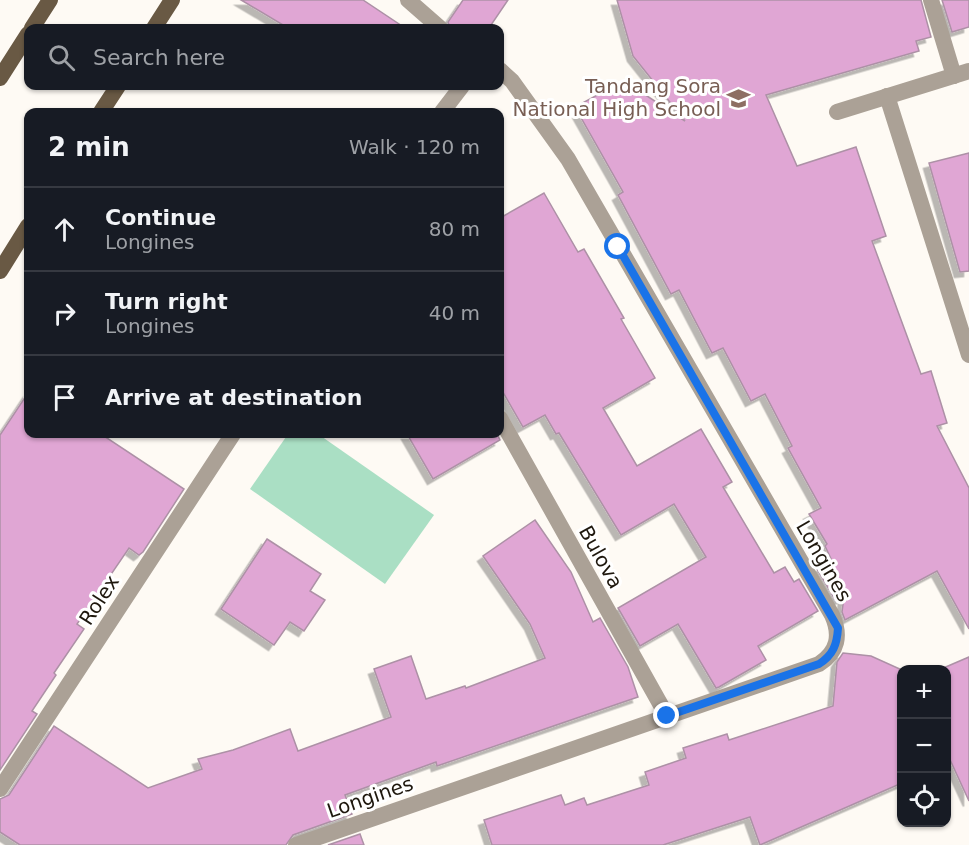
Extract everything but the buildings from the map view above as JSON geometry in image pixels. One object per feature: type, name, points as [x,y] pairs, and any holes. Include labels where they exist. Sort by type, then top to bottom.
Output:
[{"type":"main road","points":[[35,24],[50,0]]},
{"type":"main road","points":[[157,24],[172,0]]},
{"type":"main road","points":[[0,78],[24,39]]},
{"type":"main road","points":[[104,108],[115,90]]},
{"type":"main road","points":[[0,271],[24,232]]},
{"type":"street","points":[[408,0],[435,24]]},
{"type":"street","points":[[837,112],[962,74],[932,0]]},
{"type":"street","name":"Longines","points":[[296,845],[819,664],[830,657],[837,642],[838,628],[568,159],[512,81],[504,74]]},
{"type":"street","points":[[445,108],[459,90]]},
{"type":"street","points":[[886,96],[969,355]]},
{"type":"street","name":"Bulova","points":[[504,425],[667,716]]},
{"type":"street","name":"Rolex","points":[[0,789],[230,438]]},
{"type":"green space","points":[[285,438],[324,438],[434,515],[385,584],[250,489]]},
{"type":"place","name":"Tandang Sora National High School","points":[[739,98]]},
{"type":"route","points":[[618,247],[838,628],[837,642],[830,657],[819,664],[667,716]]}]
